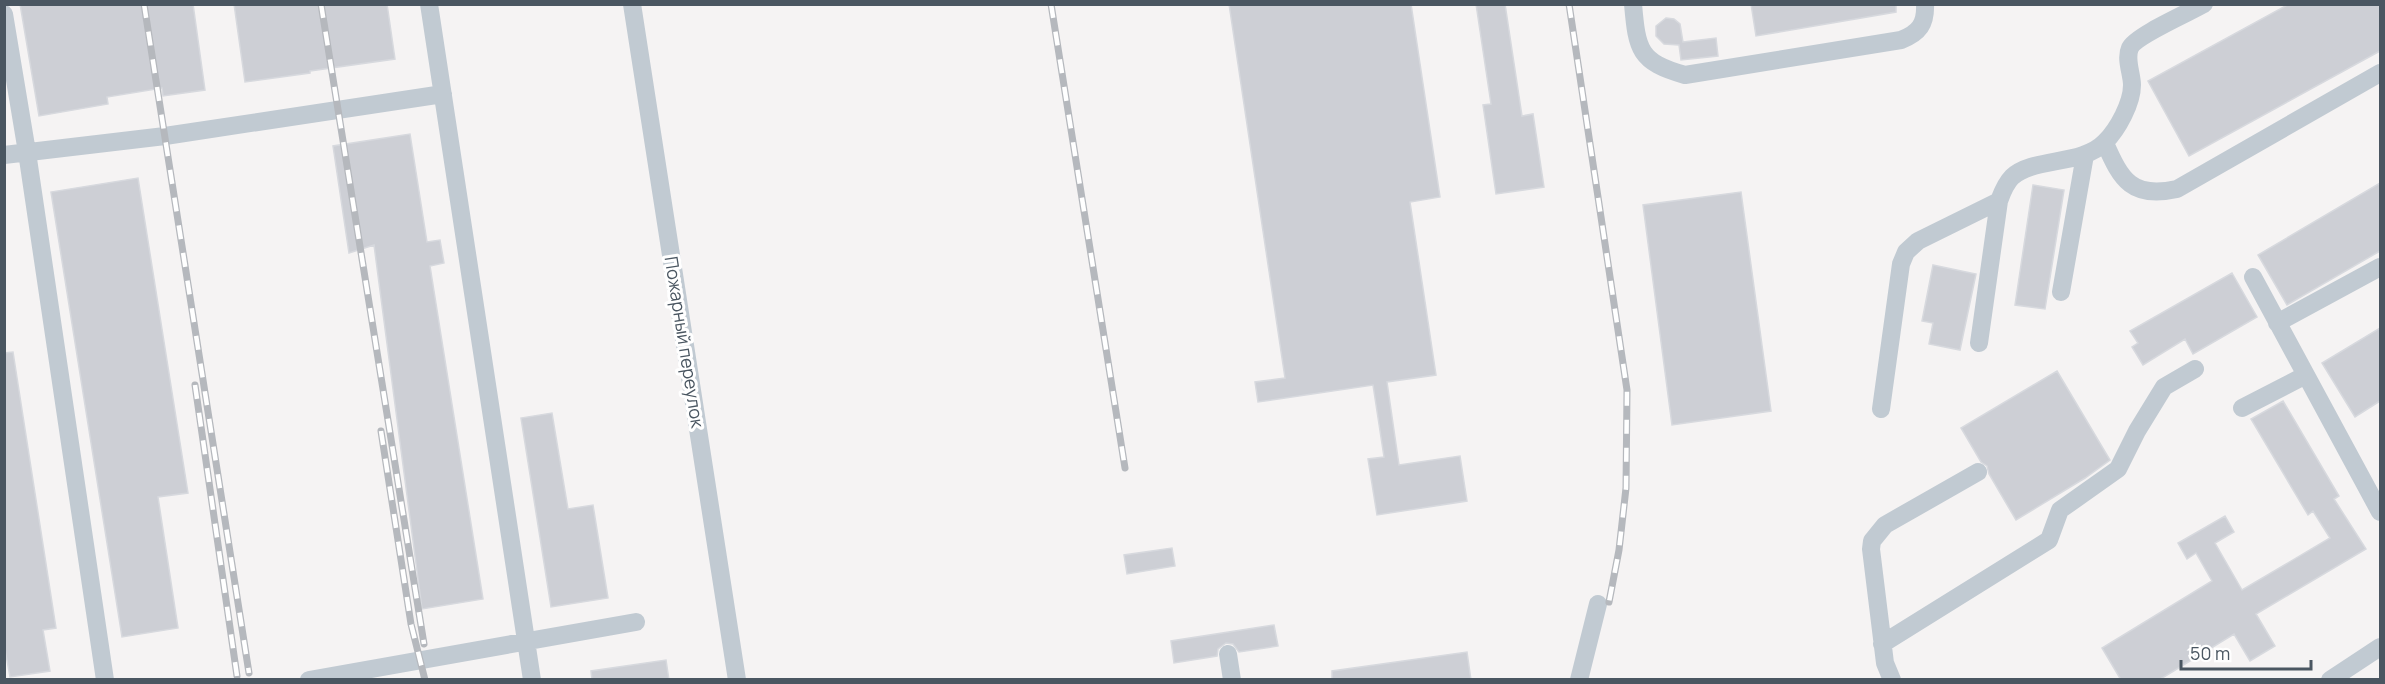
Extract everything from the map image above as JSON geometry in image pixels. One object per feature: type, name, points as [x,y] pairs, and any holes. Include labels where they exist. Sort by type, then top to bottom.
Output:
[{"type":"street","points":[[429,4],[532,680]]},
{"type":"street","name":"Пожарный переулок","points":[[632,4],[737,680]]},
{"type":"street","points":[[1633,4],[1637,40],[1648,60],[1660,68],[1685,75],[1901,40],[1913,36],[1920,29],[1925,20],[1925,4]]},
{"type":"street","points":[[1980,343],[1999,201],[2006,184],[2013,176],[2026,169],[2085,155],[2105,143],[2125,111],[2131,94],[2131,72],[2128,59],[2130,48],[2141,37],[2204,4]]},
{"type":"street","points":[[4,14],[27,152],[105,680]]},
{"type":"street","points":[[2105,143],[2118,173],[2126,182],[2150,191],[2164,192],[2177,189],[2380,73]]},
{"type":"street","points":[[4,155],[165,136],[443,94]]},
{"type":"street","points":[[2061,292],[2085,155]]},
{"type":"street","points":[[1881,410],[1901,264],[1906,252],[1918,241],[1999,201]]},
{"type":"street","points":[[2277,322],[2380,267]]},
{"type":"street","points":[[2253,277],[2380,512]]},
{"type":"street","points":[[1882,644],[2049,540],[2060,510],[2118,469],[2137,431],[2164,387],[2195,369]]},
{"type":"street","points":[[2242,408],[2306,375]]},
{"type":"street","points":[[1892,680],[1885,663],[1882,644],[1872,541],[1885,525],[1978,472]]},
{"type":"street","points":[[1579,680],[1598,604]]},
{"type":"street","points":[[309,680],[636,622]]},
{"type":"street","points":[[2330,680],[2380,647]]},
{"type":"street","points":[[1228,654],[1232,680]]},
{"type":"building","points":[[20,4],[193,4],[205,90],[163,96],[162,88],[107,97],[108,104],[39,116]]},
{"type":"building","points":[[234,4],[387,4],[395,59],[245,82]]},
{"type":"building","points":[[1229,4],[1411,4],[1440,197],[1410,202],[1436,375],[1387,382],[1399,465],[1460,456],[1467,501],[1377,515],[1368,459],[1384,457],[1373,385],[1258,402],[1255,382],[1285,378]]},
{"type":"building","points":[[1476,4],[1505,4],[1522,116],[1533,114],[1544,187],[1496,194],[1483,105],[1491,104]]},
{"type":"building","points":[[1751,4],[1896,4],[1896,12],[1756,36]]},
{"type":"building","points":[[2289,4],[2380,4],[2380,51],[2189,156],[2148,81]]},
{"type":"building","points":[[1666,18],[1674,19],[1680,24],[1683,42],[1716,38],[1718,56],[1681,60],[1679,45],[1664,44],[1656,36],[1656,26]]},
{"type":"building","points":[[410,134],[427,242],[440,240],[444,263],[430,266],[483,599],[422,609],[374,245],[349,253],[333,146]]},
{"type":"building","points":[[138,178],[188,493],[158,497],[178,628],[122,637],[51,192]]},
{"type":"building","points":[[2380,183],[2380,251],[2287,305],[2258,255]]},
{"type":"building","points":[[2033,185],[2064,190],[2045,309],[2015,305]]},
{"type":"building","points":[[1741,192],[1771,411],[1672,425],[1643,205]]},
{"type":"building","points":[[1933,265],[1976,274],[1960,350],[1929,344],[1933,323],[1922,321]]},
{"type":"building","points":[[2232,273],[2257,317],[2193,354],[2185,339],[2143,365],[2132,347],[2138,343],[2130,331]]},
{"type":"building","points":[[2380,328],[2380,401],[2355,417],[2322,363]]},
{"type":"building","points":[[13,352],[56,628],[43,630],[50,671],[10,677],[4,644],[4,353]]},
{"type":"building","points":[[2057,371],[2110,460],[2016,520],[1989,474],[1987,466],[1981,462],[1961,428]]},
{"type":"building","points":[[2283,401],[2339,496],[2334,499],[2366,549],[2256,614],[2275,646],[2250,661],[2234,634],[2159,680],[2121,680],[2102,648],[2212,581],[2196,553],[2187,559],[2178,543],[2225,516],[2234,532],[2215,543],[2242,590],[2330,538],[2313,511],[2308,515],[2251,419]]},
{"type":"building","points":[[552,413],[568,509],[593,505],[608,598],[551,607],[521,418]]},
{"type":"building","points":[[1172,548],[1175,566],[1127,574],[1124,555]]},
{"type":"building","points":[[1274,625],[1278,646],[1239,652],[1233,644],[1226,643],[1218,649],[1217,656],[1174,663],[1171,641]]},
{"type":"building","points":[[1467,652],[1471,680],[1332,680],[1332,671]]},
{"type":"building","points":[[666,660],[669,680],[592,680],[591,671]]},
{"type":"railway","points":[[144,4],[249,673]]},
{"type":"railway","points":[[321,4],[424,644]]},
{"type":"railway","points":[[1051,4],[1125,468]]},
{"type":"railway","points":[[1569,4],[1627,390],[1626,488],[1619,550],[1609,602]]},
{"type":"railway","points":[[195,385],[237,676]]},
{"type":"railway","points":[[381,431],[411,624],[425,680]]}]
